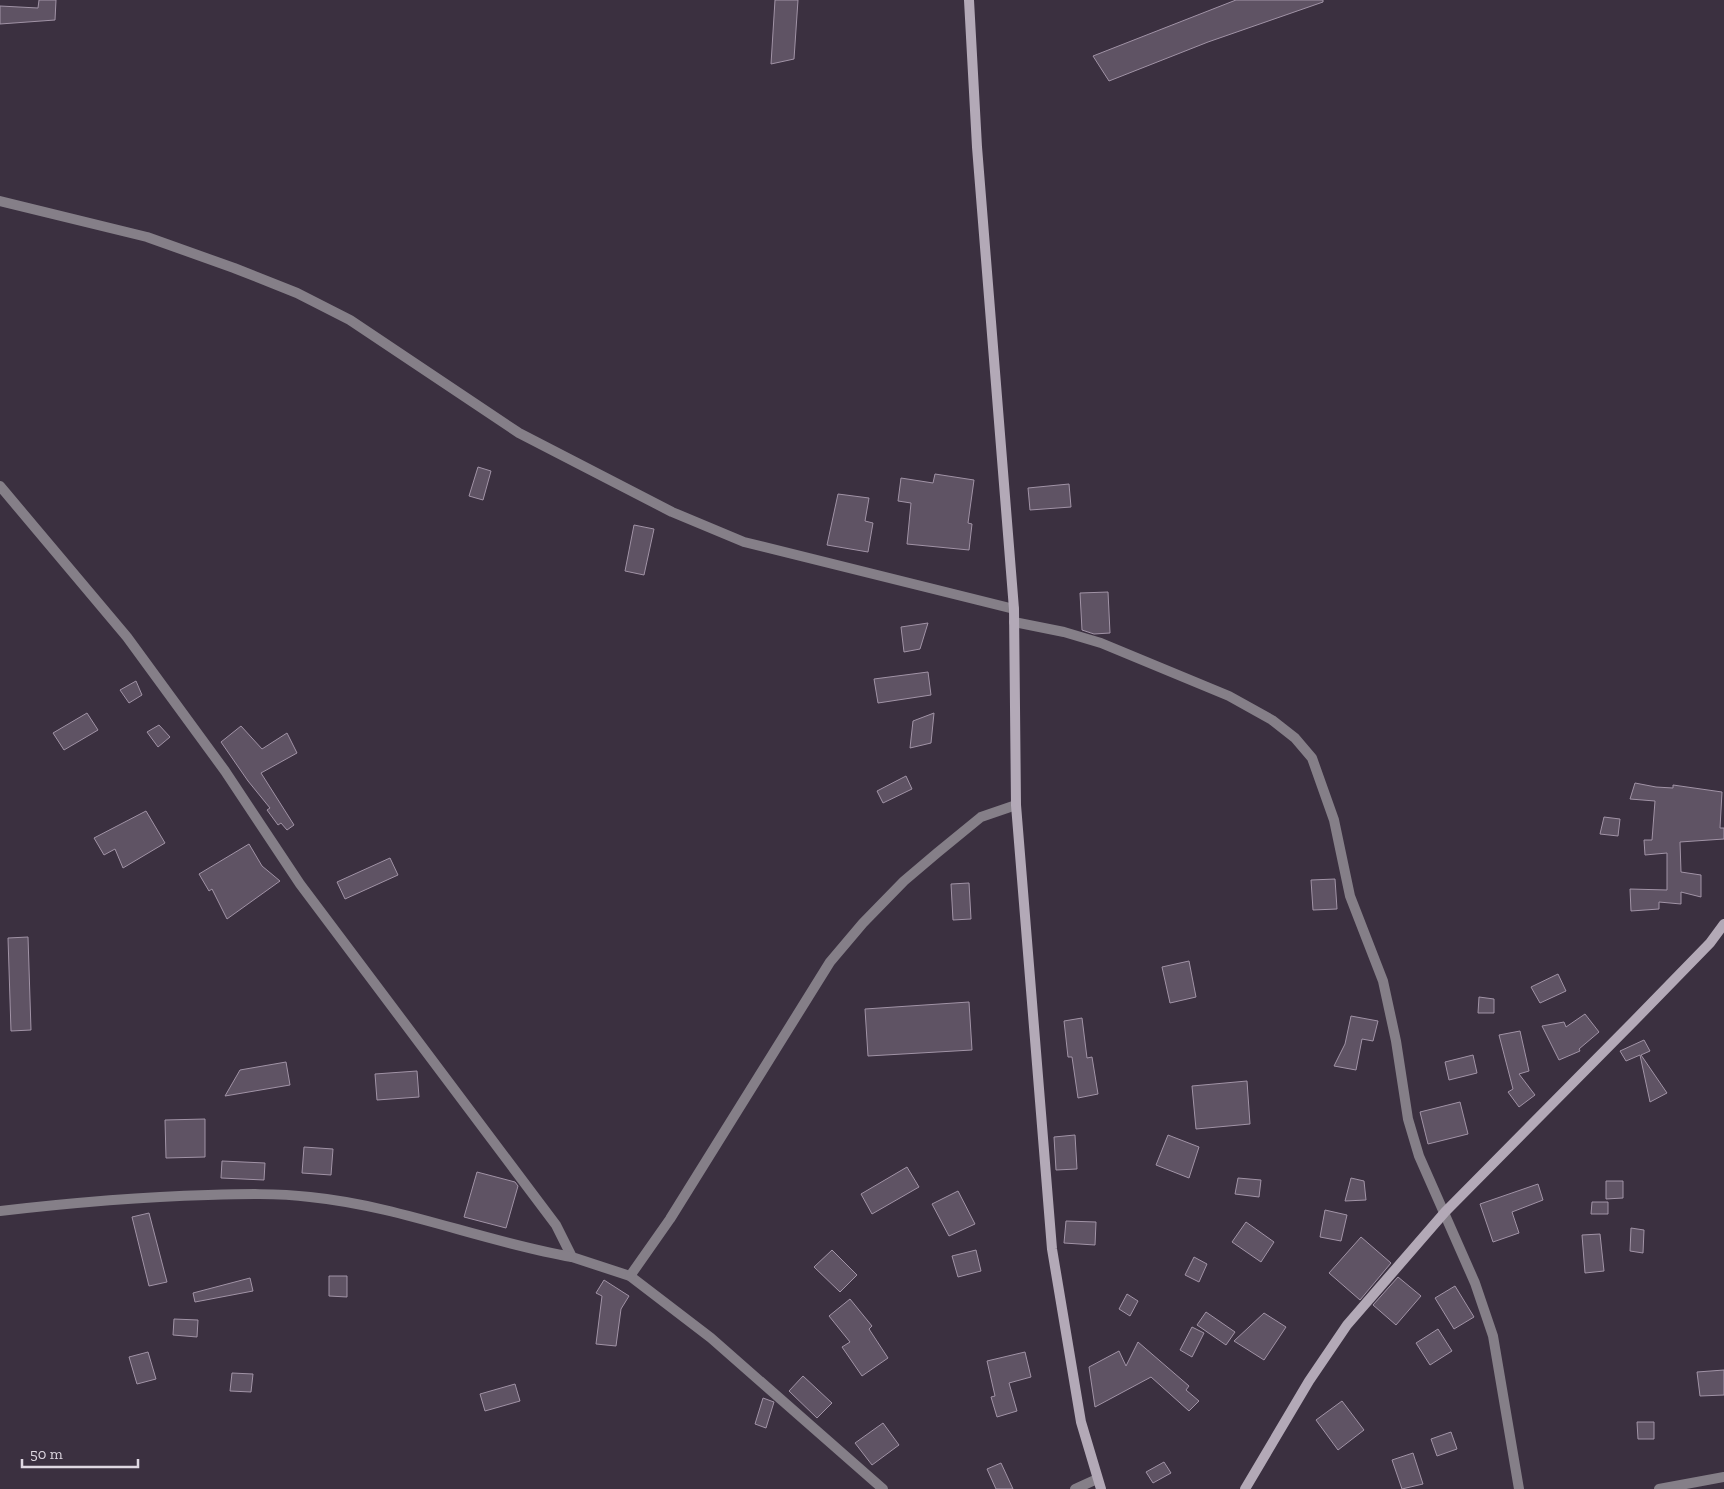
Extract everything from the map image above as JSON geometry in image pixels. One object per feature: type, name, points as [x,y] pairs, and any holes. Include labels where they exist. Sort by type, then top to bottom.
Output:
[{"type":"main road","points":[[969,0],[976,148],[1014,609],[1016,805],[1052,1249],[1081,1422],[1099,1484]]},
{"type":"main road","points":[[1245,1489],[1309,1381],[1347,1325],[1445,1212],[1634,1022],[1710,943],[1724,924]]},
{"type":"street","points":[[0,201],[148,237],[297,293],[350,320],[519,434],[672,512],[744,542],[1014,609]]},
{"type":"street","points":[[0,486],[127,637],[226,771],[300,884],[556,1225],[572,1257]]},
{"type":"street","points":[[1014,622],[1064,632],[1101,643],[1229,696],[1272,720],[1295,738],[1312,758],[1334,820],[1350,896],[1383,980],[1396,1041],[1408,1119],[1419,1156],[1475,1283],[1492,1336],[1519,1489]]},
{"type":"street","points":[[630,1276],[670,1219],[830,962],[904,881],[937,852],[981,817],[1016,805]]},
{"type":"street","points":[[0,1211],[172,1196],[244,1194],[310,1197],[408,1216],[542,1252],[572,1257],[630,1276],[711,1338],[883,1489]]},
{"type":"street","points":[[1659,1489],[1724,1477]]},
{"type":"street","points":[[1075,1489],[1099,1484]]},
{"type":"building","points":[[39,0],[56,0],[55,20],[0,24],[0,6],[38,8]]},
{"type":"building","points":[[775,0],[798,0],[794,59],[771,64]]},
{"type":"building","points":[[1236,0],[1323,0],[1323,2],[1208,42],[1109,81],[1093,56]]},
{"type":"building","points":[[478,467],[491,471],[483,500],[469,496]]},
{"type":"building","points":[[935,474],[974,480],[968,523],[972,524],[969,550],[907,544],[911,503],[898,501],[901,478],[933,483]]},
{"type":"building","points":[[1069,484],[1071,507],[1030,510],[1028,488]]},
{"type":"building","points":[[838,494],[869,498],[865,521],[873,523],[868,552],[827,545]]},
{"type":"building","points":[[634,525],[654,529],[644,575],[625,571]]},
{"type":"building","points":[[1108,592],[1110,633],[1094,634],[1082,630],[1080,593]]},
{"type":"building","points":[[928,623],[920,649],[904,652],[901,627]]},
{"type":"building","points":[[928,672],[931,695],[878,703],[874,679]]},
{"type":"building","points":[[136,681],[142,695],[129,703],[120,690]]},
{"type":"building","points":[[87,713],[98,730],[64,750],[53,733]]},
{"type":"building","points":[[934,713],[931,743],[910,748],[913,721]]},
{"type":"building","points":[[159,725],[170,737],[158,747],[147,732]]},
{"type":"building","points":[[241,726],[262,749],[287,733],[297,753],[261,773],[294,825],[287,830],[281,823],[278,825],[267,810],[270,808],[248,781],[221,742]]},
{"type":"building","points":[[906,776],[912,789],[883,803],[877,791]]},
{"type":"building","points":[[1635,783],[1673,788],[1673,785],[1722,792],[1720,828],[1724,828],[1724,839],[1680,842],[1681,872],[1701,875],[1701,897],[1681,892],[1681,904],[1659,902],[1659,909],[1631,911],[1630,889],[1667,890],[1667,853],[1645,855],[1644,840],[1652,840],[1655,801],[1630,799]]},
{"type":"building","points":[[146,811],[165,843],[123,868],[115,849],[104,855],[94,838]]},
{"type":"building","points":[[1604,817],[1620,819],[1618,836],[1600,834]]},
{"type":"building","points":[[249,844],[262,866],[280,881],[227,919],[212,889],[209,891],[199,874]]},
{"type":"building","points":[[390,858],[398,875],[345,899],[337,882]]},
{"type":"building","points":[[1335,879],[1337,909],[1313,910],[1311,880]]},
{"type":"building","points":[[969,883],[971,919],[953,920],[951,884]]},
{"type":"building","points":[[28,937],[31,1030],[11,1031],[8,938]]},
{"type":"building","points":[[1189,961],[1196,997],[1170,1003],[1162,967]]},
{"type":"building","points":[[1558,974],[1566,991],[1540,1003],[1531,987]]},
{"type":"building","points":[[1479,997],[1494,999],[1494,1013],[1478,1013]]},
{"type":"building","points":[[969,1002],[972,1050],[868,1056],[865,1009]]},
{"type":"building","points":[[1585,1014],[1599,1032],[1579,1049],[1580,1051],[1559,1060],[1542,1026],[1564,1022],[1566,1027]]},
{"type":"building","points":[[1351,1016],[1378,1021],[1373,1041],[1362,1039],[1356,1070],[1334,1066],[1345,1044]]},
{"type":"building","points":[[1082,1018],[1087,1058],[1092,1057],[1098,1094],[1078,1098],[1072,1057],[1068,1057],[1064,1021]]},
{"type":"building","points":[[1520,1031],[1529,1071],[1519,1074],[1535,1095],[1519,1107],[1508,1092],[1513,1089],[1499,1035]]},
{"type":"building","points":[[1644,1040],[1650,1051],[1641,1055],[1667,1093],[1650,1102],[1640,1055],[1626,1061],[1620,1051]]},
{"type":"building","points":[[1473,1055],[1477,1073],[1449,1080],[1445,1062]]},
{"type":"building","points":[[286,1062],[290,1085],[225,1096],[240,1070]]},
{"type":"building","points":[[417,1071],[419,1097],[377,1100],[375,1074]]},
{"type":"building","points":[[1247,1081],[1250,1124],[1196,1129],[1192,1086]]},
{"type":"building","points":[[1460,1102],[1468,1134],[1428,1144],[1420,1112]]},
{"type":"building","points":[[205,1119],[205,1157],[166,1158],[165,1120]]},
{"type":"building","points":[[1075,1135],[1077,1169],[1056,1170],[1054,1137]]},
{"type":"building","points":[[1168,1135],[1199,1147],[1189,1178],[1156,1165]]},
{"type":"building","points":[[304,1147],[333,1149],[331,1175],[302,1173]]},
{"type":"building","points":[[222,1161],[265,1163],[264,1180],[221,1178]]},
{"type":"building","points":[[907,1167],[919,1187],[872,1214],[861,1194]]},
{"type":"building","points":[[477,1172],[515,1182],[518,1186],[506,1228],[464,1217]]},
{"type":"building","points":[[1238,1178],[1261,1180],[1259,1197],[1235,1194]]},
{"type":"building","points":[[1351,1178],[1364,1181],[1366,1200],[1345,1201]]},
{"type":"building","points":[[1606,1181],[1623,1181],[1623,1198],[1606,1199]]},
{"type":"building","points":[[1538,1184],[1543,1200],[1512,1212],[1519,1233],[1493,1242],[1480,1204]]},
{"type":"building","points":[[958,1191],[975,1224],[949,1236],[932,1204]]},
{"type":"building","points":[[1592,1202],[1608,1202],[1608,1214],[1591,1214]]},
{"type":"building","points":[[1325,1210],[1347,1215],[1341,1241],[1320,1237]]},
{"type":"building","points":[[149,1213],[167,1282],[149,1286],[132,1217]]},
{"type":"building","points":[[1066,1221],[1096,1222],[1095,1245],[1064,1243]]},
{"type":"building","points":[[1246,1222],[1274,1242],[1261,1262],[1232,1242]]},
{"type":"building","points":[[1631,1228],[1644,1230],[1643,1253],[1630,1251]]},
{"type":"building","points":[[1600,1234],[1604,1271],[1585,1273],[1582,1235]]},
{"type":"building","points":[[1361,1237],[1391,1263],[1360,1300],[1329,1273]]},
{"type":"building","points":[[832,1250],[857,1275],[840,1292],[814,1267]]},
{"type":"building","points":[[976,1250],[981,1271],[958,1277],[952,1256]]},
{"type":"building","points":[[1194,1257],[1207,1264],[1199,1282],[1185,1275]]},
{"type":"building","points":[[329,1276],[347,1276],[347,1297],[329,1296]]},
{"type":"building","points":[[1398,1277],[1421,1296],[1396,1325],[1373,1305]]},
{"type":"building","points":[[250,1278],[253,1291],[195,1302],[193,1293]]},
{"type":"building","points":[[604,1280],[629,1296],[621,1309],[616,1346],[596,1344],[602,1296],[596,1293]]},
{"type":"building","points":[[1455,1286],[1474,1317],[1454,1329],[1435,1298]]},
{"type":"building","points":[[1127,1294],[1138,1301],[1130,1316],[1119,1309]]},
{"type":"building","points":[[850,1299],[872,1326],[869,1329],[888,1358],[862,1376],[842,1347],[850,1342],[829,1316]]},
{"type":"building","points":[[1206,1312],[1235,1332],[1226,1345],[1197,1325]]},
{"type":"building","points":[[1264,1313],[1286,1327],[1264,1360],[1234,1341]]},
{"type":"building","points":[[174,1319],[198,1320],[197,1337],[173,1335]]},
{"type":"building","points":[[1192,1327],[1204,1333],[1192,1357],[1180,1350]]},
{"type":"building","points":[[1438,1329],[1452,1351],[1430,1365],[1416,1343]]},
{"type":"building","points":[[1138,1342],[1189,1386],[1186,1390],[1199,1401],[1189,1411],[1151,1377],[1095,1407],[1089,1367],[1119,1351],[1126,1366]]},
{"type":"building","points":[[148,1352],[156,1379],[137,1384],[129,1357]]},
{"type":"building","points":[[1025,1352],[1031,1377],[1009,1383],[1017,1411],[997,1417],[991,1397],[995,1396],[987,1361]]},
{"type":"building","points":[[1724,1370],[1724,1395],[1700,1396],[1697,1372]]},
{"type":"building","points":[[232,1373],[253,1374],[251,1392],[230,1391]]},
{"type":"building","points":[[803,1376],[832,1403],[817,1418],[789,1391]]},
{"type":"building","points":[[515,1384],[520,1401],[485,1411],[480,1394]]},
{"type":"building","points":[[763,1398],[774,1402],[766,1428],[755,1424]]},
{"type":"building","points":[[1342,1401],[1364,1430],[1338,1450],[1316,1420]]},
{"type":"building","points":[[1637,1422],[1654,1422],[1654,1439],[1638,1439]]},
{"type":"building","points":[[883,1423],[899,1445],[872,1465],[855,1443]]},
{"type":"building","points":[[1451,1432],[1457,1449],[1437,1456],[1431,1439]]},
{"type":"building","points":[[1413,1453],[1423,1484],[1402,1489],[1392,1460]]},
{"type":"building","points":[[1164,1462],[1171,1473],[1153,1483],[1146,1472]]},
{"type":"building","points":[[1001,1463],[1013,1489],[996,1489],[987,1469]]}]
